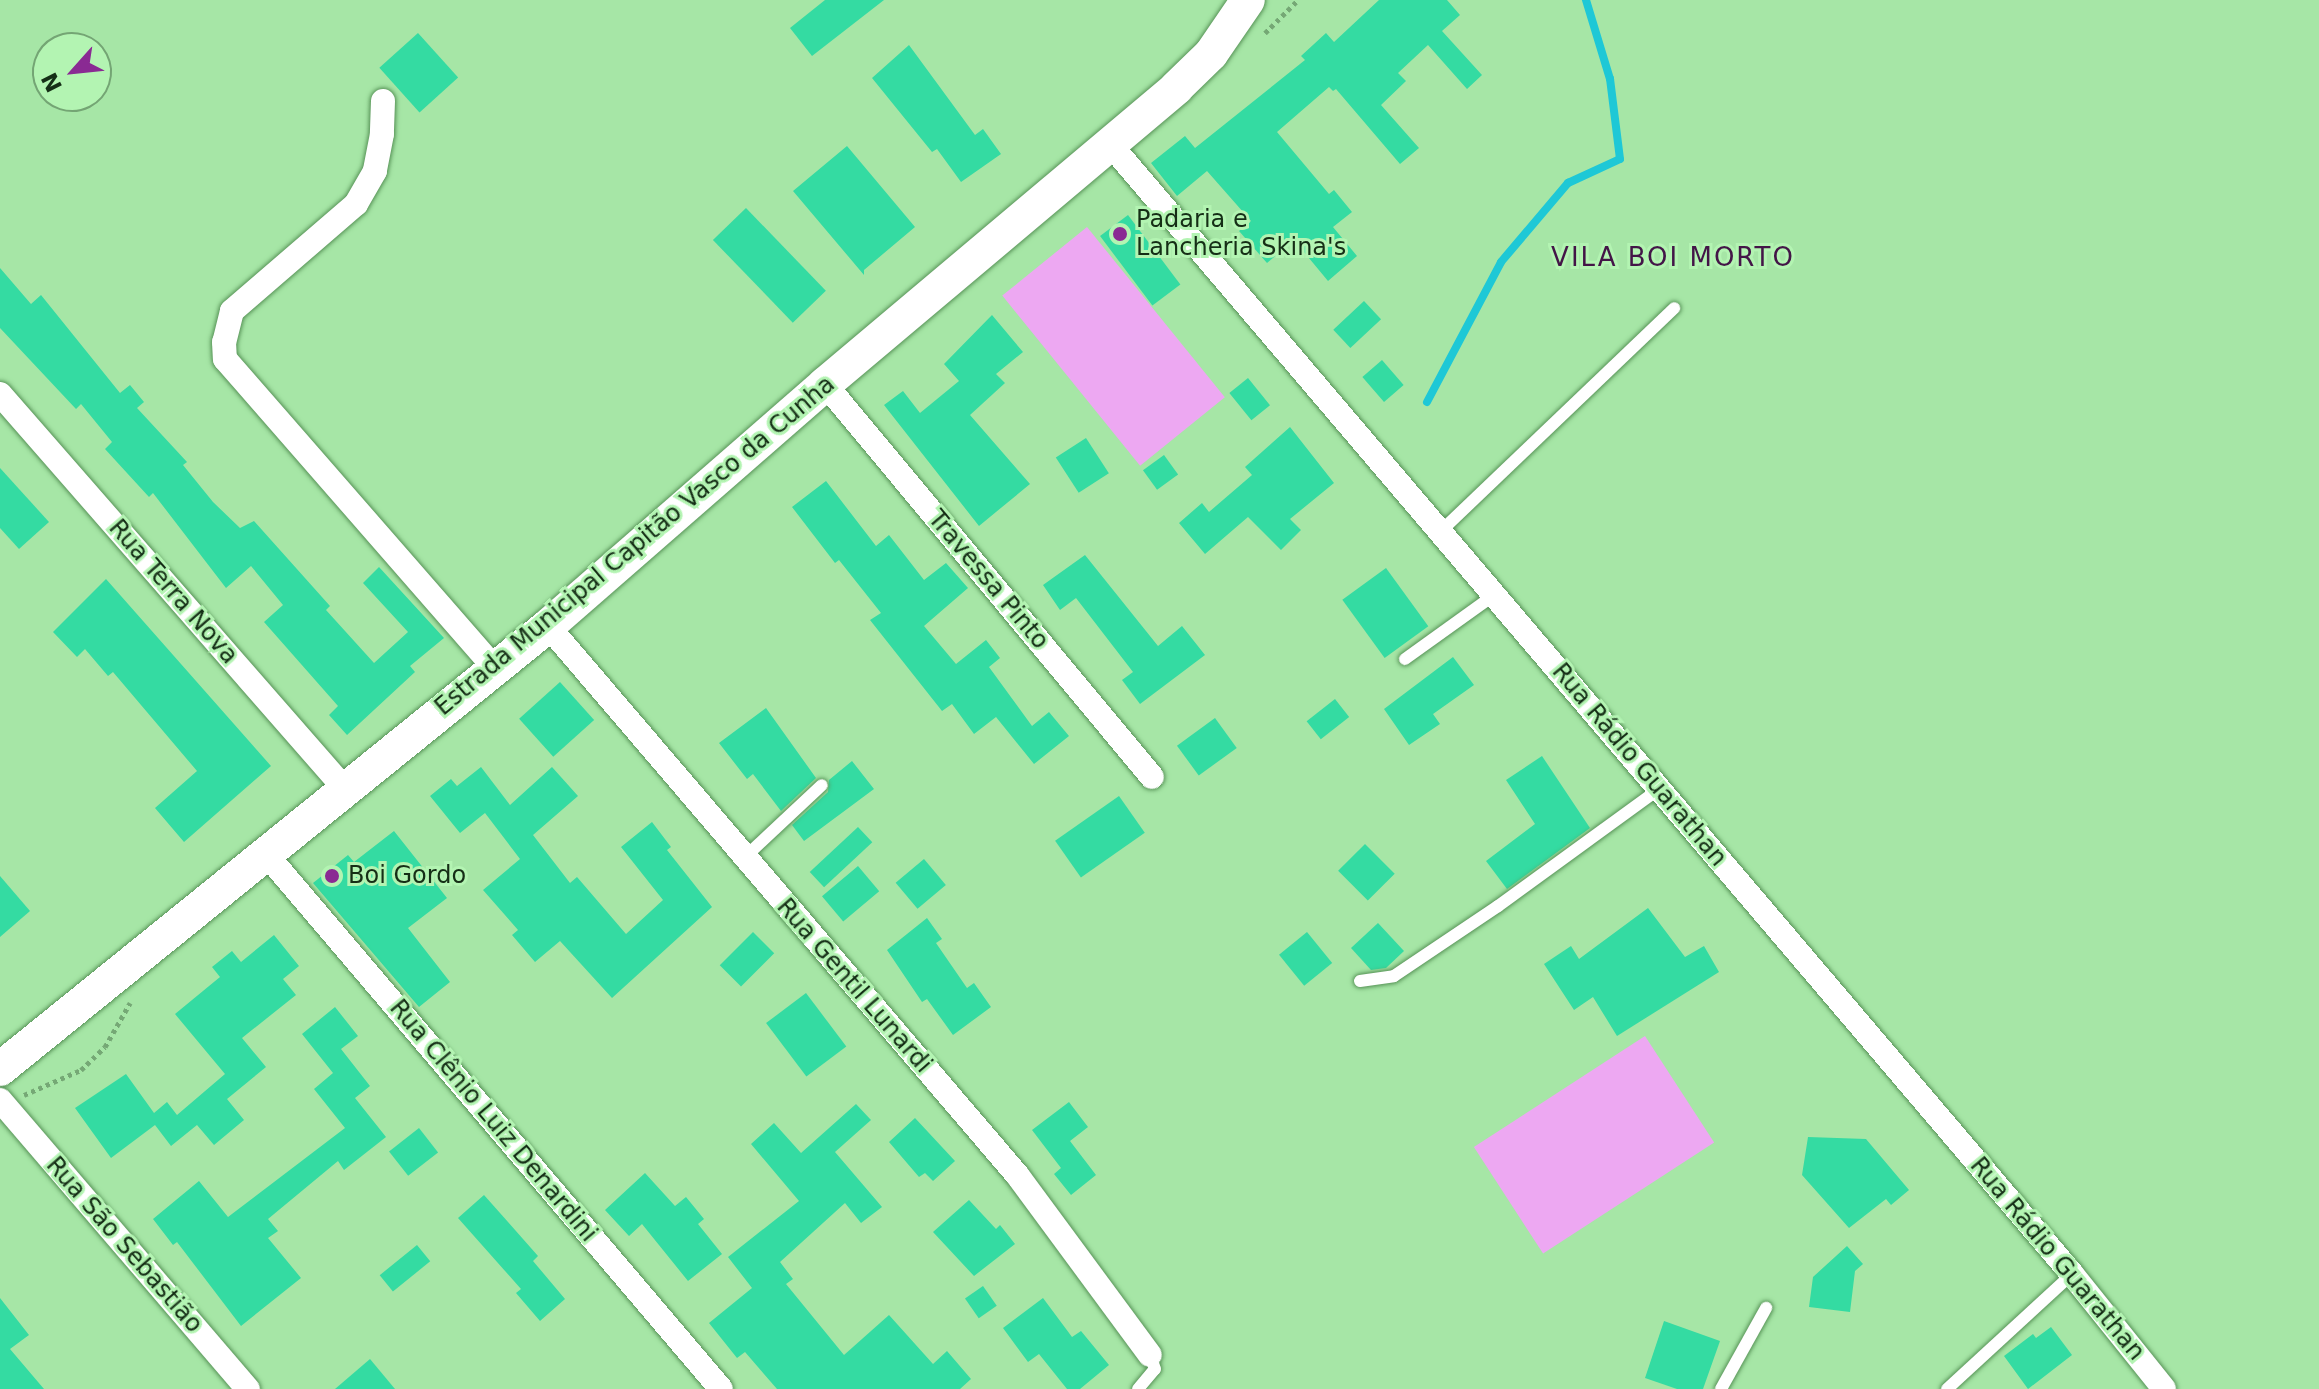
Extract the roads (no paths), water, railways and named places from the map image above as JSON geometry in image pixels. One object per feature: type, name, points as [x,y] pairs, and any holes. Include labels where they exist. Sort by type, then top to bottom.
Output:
[{"type":"street","name":"Estrada Municipal Capitão Vasco da Cunha","points":[[0,1069],[548,626],[1211,54],[1248,0]]},
{"type":"street","points":[[383,101],[382,134],[375,171],[356,204],[232,311],[224,342],[225,359],[495,669]]},
{"type":"street","name":"Rua Rádio Guarathan","points":[[1110,144],[2072,1274],[2164,1389]]},
{"type":"street","name":"Travessa Pinto","points":[[825,384],[1152,777]]},
{"type":"street","name":"Rua Terra Nova","points":[[0,394],[345,789]]},
{"type":"street","name":"Rua Gentil Lunardi","points":[[548,626],[1018,1176],[1150,1355]]},
{"type":"street","name":"Rua Clênio Luiz Denardini","points":[[266,854],[721,1389]]},
{"type":"street","name":"Rua São Sebastião","points":[[0,1100],[248,1389]]},
{"type":"lane","points":[[1440,532],[1674,308]]},
{"type":"lane","points":[[1405,659],[1494,595]]},
{"type":"lane","points":[[745,857],[822,785]]},
{"type":"lane","points":[[1360,981],[1394,976],[1498,906],[1659,789]]},
{"type":"lane","points":[[1947,1389],[2072,1274]]},
{"type":"lane","points":[[1721,1389],[1766,1308]]},
{"type":"lane","points":[[1138,1389],[1155,1369],[1150,1355]]},
{"type":"waterway","points":[[1427,402],[1501,262],[1568,183],[1620,159],[1610,79],[1586,0]]},
{"type":"place","name":"Padaria e Lancheria Skina's","points":[[1120,234]]},
{"type":"place","name":"Boi Gordo","points":[[332,876]]},
{"type":"district","name":"VILA BOI MORTO","points":[[1673,258]]}]
